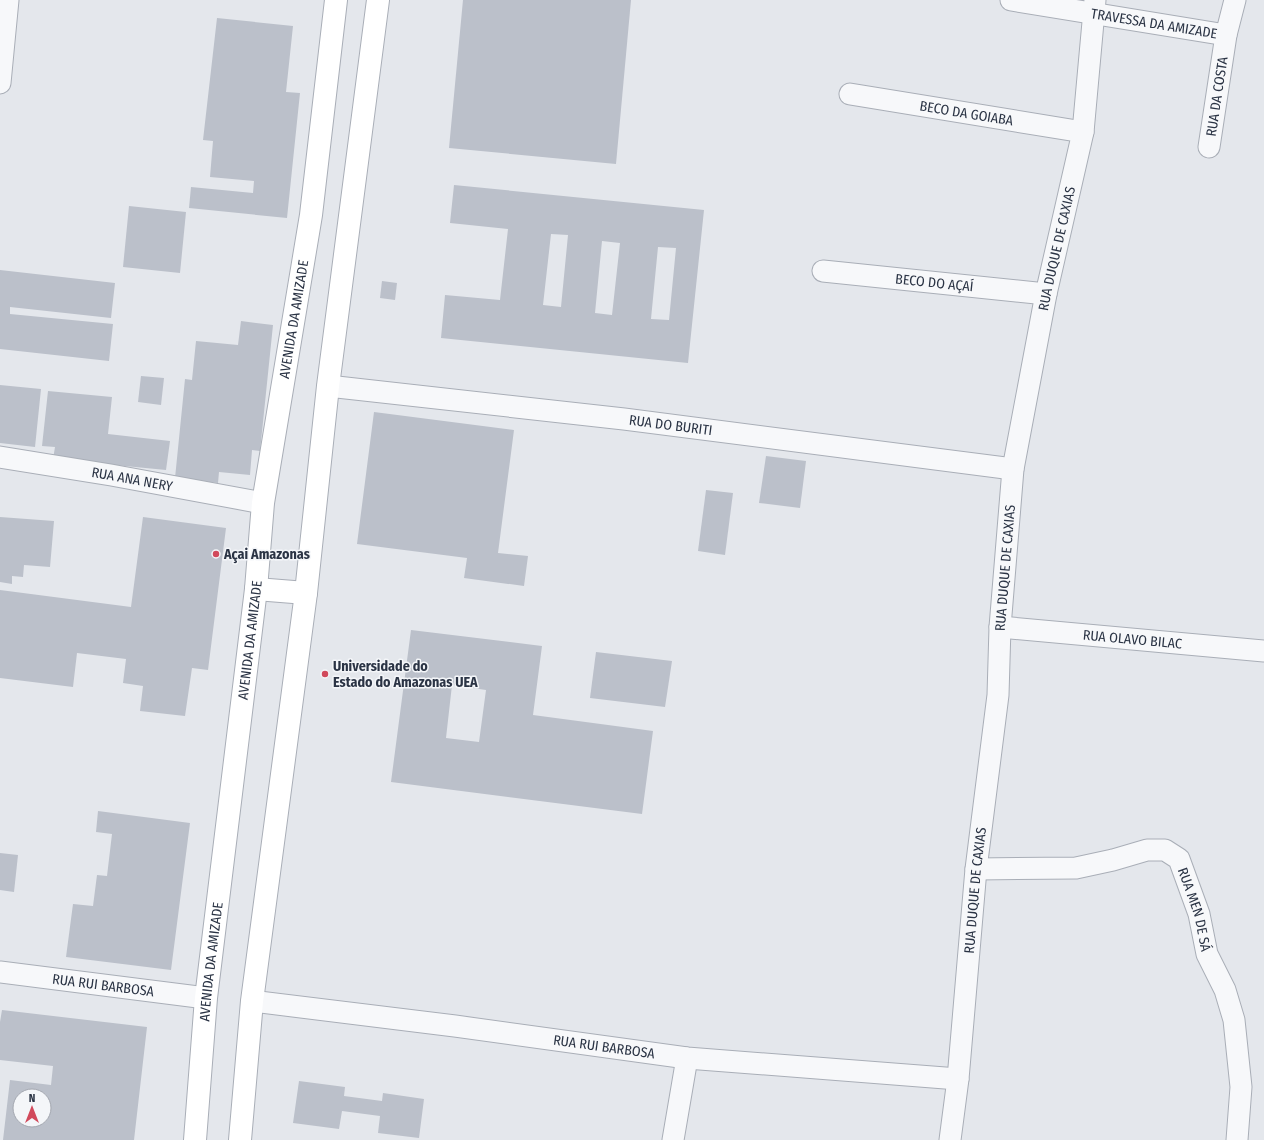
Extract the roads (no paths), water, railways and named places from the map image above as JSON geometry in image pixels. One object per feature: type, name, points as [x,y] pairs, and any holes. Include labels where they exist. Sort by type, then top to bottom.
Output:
[{"type":"main road","name":"AVENIDA DA AMIZADE","points":[[195,1140],[206,998],[256,589],[263,503],[311,215],[336,0]]},
{"type":"main road","points":[[240,1140],[252,1001],[306,593],[328,386],[378,0]]},
{"type":"main road","points":[[256,589],[306,593]]},
{"type":"street","points":[[0,83],[8,0]]},
{"type":"street","name":"TRAVESSA DA AMIZADE","points":[[1011,0],[1094,7],[1226,35]]},
{"type":"street","name":"RUA DA COSTA","points":[[1209,147],[1226,35],[1235,0]]},
{"type":"street","name":"RUA DUQUE DE CAXIAS","points":[[950,1140],[958,1079],[976,869],[998,695],[1000,627],[1013,469],[1046,294],[1083,132],[1094,7]]},
{"type":"street","name":"BECO DA GOIABA","points":[[850,94],[1083,132]]},
{"type":"street","name":"BECO DO AÇAÍ","points":[[823,271],[1046,294]]},
{"type":"street","name":"RUA DO BURITI","points":[[328,386],[624,419],[1013,469]]},
{"type":"street","name":"RUA ANA NERY","points":[[0,457],[119,476],[263,503]]},
{"type":"street","name":"RUA OLAVO BILAC","points":[[1000,627],[1264,651]]},
{"type":"street","name":"RUA MEN DE SÁ","points":[[976,869],[1076,868],[1113,860],[1147,850],[1165,850],[1179,859],[1199,914],[1207,954],[1225,990],[1234,1020],[1241,1087],[1237,1140]]},
{"type":"street","name":"RUA RUI BARBOSA","points":[[0,972],[206,998]]},
{"type":"street","name":"RUA RUI BARBOSA","points":[[252,1001],[455,1026],[687,1058],[958,1079]]},
{"type":"street","points":[[673,1140],[687,1058]]},
{"type":"place","name":"Açai Amazonas","points":[[216,554]]},
{"type":"place","name":"Universidade do Estado do Amazonas UEA","points":[[325,674]]}]
